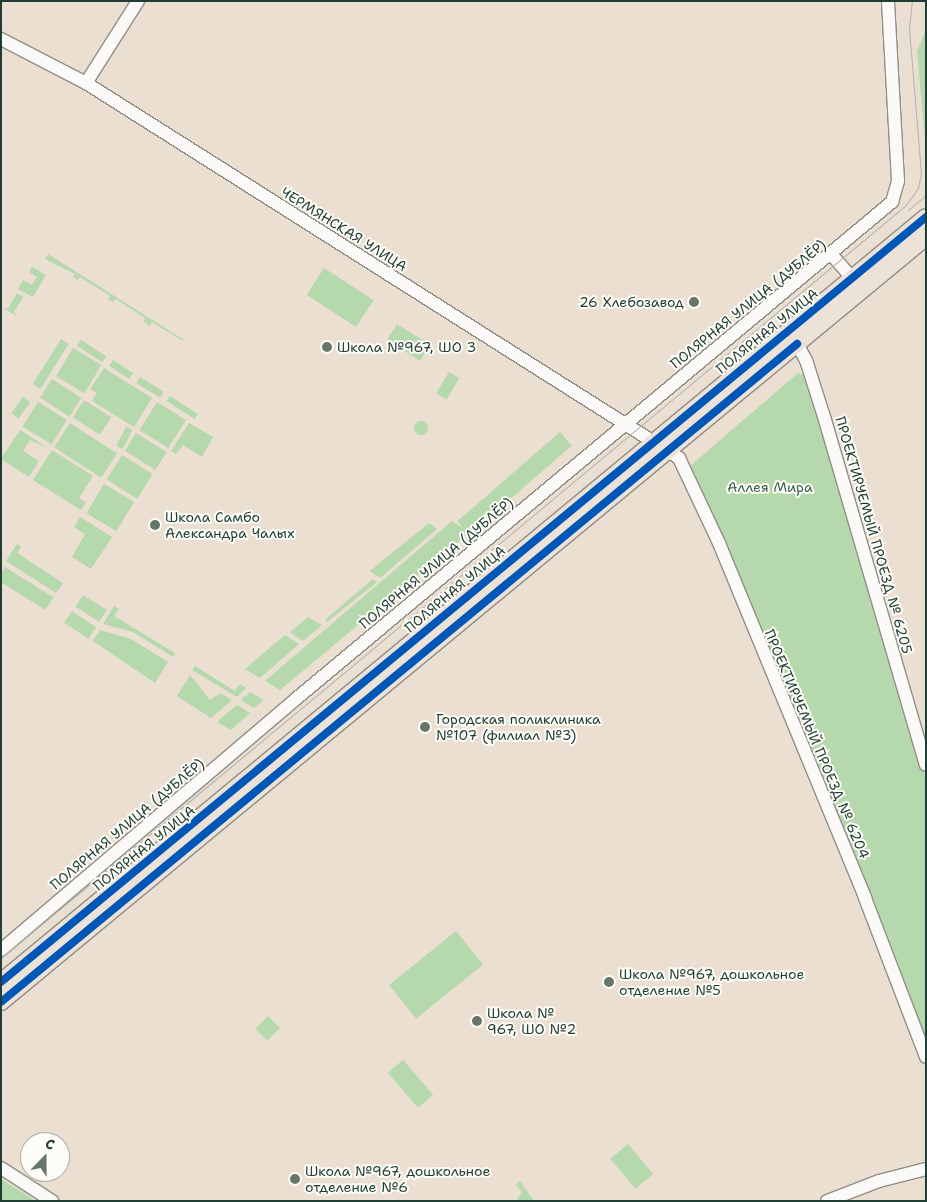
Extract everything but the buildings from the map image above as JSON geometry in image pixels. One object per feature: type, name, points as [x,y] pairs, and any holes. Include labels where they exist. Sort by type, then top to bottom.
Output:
[{"type":"main road","name":"ПОЛЯРНАЯ УЛИЦА","points":[[1,982],[926,217]]},
{"type":"main road","name":"ПОЛЯРНАЯ УЛИЦА","points":[[1,1002],[352,709],[926,237]]},
{"type":"street","points":[[86,83],[138,1]]},
{"type":"street","name":"ПОЛЯРНАЯ УЛИЦА (ДУБЛЁР)","points":[[1,950],[627,423],[832,255],[892,202],[898,172],[888,1]]},
{"type":"street","name":"ЧЕРМЯНСКАЯ УЛИЦА","points":[[1,39],[86,83],[669,450]]},
{"type":"street","points":[[832,255],[852,278]]},
{"type":"street","name":"ПРОЕКТИРУЕМЫЙ ПРОЕЗД № 6205","points":[[797,344],[806,360],[920,723],[926,764]]},
{"type":"street","name":"ПРОЕКТИРУЕМЫЙ ПРОЕЗД № 6204","points":[[669,450],[683,464],[719,543],[865,898],[926,1057]]},
{"type":"street","points":[[1,1168],[52,1201]]},
{"type":"street","points":[[826,1201],[878,1181],[926,1169]]},
{"type":"green space","points":[[926,30],[926,151],[917,51]]},
{"type":"green space","points":[[48,254],[184,340],[152,322],[150,326],[143,321],[145,318],[116,299],[113,302],[108,299],[110,296],[80,277],[78,280],[73,277],[75,274],[45,259]]},
{"type":"green space","points":[[32,267],[46,275],[33,297],[18,289],[23,280],[32,285],[37,277],[29,272]]},
{"type":"green space","points":[[324,268],[373,300],[356,327],[307,295]]},
{"type":"green space","points":[[17,293],[23,297],[14,312],[18,317],[2,307],[8,309]]},
{"type":"green space","points":[[397,324],[430,345],[420,361],[387,340]]},
{"type":"green space","points":[[61,339],[69,344],[41,389],[33,384]]},
{"type":"green space","points":[[81,340],[106,356],[102,362],[77,346]]},
{"type":"green space","points":[[73,348],[101,365],[84,393],[56,376]]},
{"type":"green space","points":[[113,360],[133,373],[129,379],[109,366]]},
{"type":"green space","points":[[104,368],[152,398],[134,427],[92,401],[97,393],[90,389]]},
{"type":"green space","points":[[449,372],[459,378],[446,400],[436,393]]},
{"type":"green space","name":"Аллея Мира","points":[[798,373],[806,375],[809,381],[926,779],[926,1039],[689,467]]},
{"type":"green space","points":[[140,377],[164,392],[160,398],[136,383]]},
{"type":"green space","points":[[52,379],[81,398],[69,417],[40,397]]},
{"type":"green space","points":[[170,396],[198,414],[194,419],[167,401]]},
{"type":"green space","points":[[23,397],[30,402],[19,418],[11,413]]},
{"type":"green space","points":[[84,400],[111,417],[100,435],[73,418]]},
{"type":"green space","points":[[38,402],[67,420],[51,445],[23,427]]},
{"type":"green space","points":[[157,402],[186,420],[168,448],[140,430]]},
{"type":"green space","points":[[421,421],[426,423],[428,428],[426,433],[421,435],[416,433],[414,428],[416,423]]},
{"type":"green space","points":[[70,423],[117,453],[101,478],[54,447]]},
{"type":"green space","points":[[189,423],[213,437],[202,457],[183,445],[176,454],[171,451]]},
{"type":"green space","points":[[126,427],[132,430],[123,449],[116,446]]},
{"type":"green space","points":[[20,430],[48,448],[30,440],[23,451],[39,461],[29,477],[1,459]]},
{"type":"green space","points":[[560,432],[572,446],[469,535],[457,521]]},
{"type":"green space","points":[[136,433],[167,452],[155,470],[125,451]]},
{"type":"green space","points":[[52,450],[93,476],[79,498],[86,502],[81,510],[33,480]]},
{"type":"green space","points":[[122,455],[153,474],[137,499],[107,480]]},
{"type":"green space","points":[[104,484],[134,502],[116,531],[86,513]]},
{"type":"green space","points":[[80,517],[112,537],[91,569],[72,557],[85,534],[74,527]]},
{"type":"green space","points":[[452,521],[470,532],[280,690],[265,681]]},
{"type":"green space","points":[[429,523],[437,529],[380,578],[370,571]]},
{"type":"green space","points":[[17,544],[21,547],[17,553],[63,583],[56,593],[6,561]]},
{"type":"green space","points":[[5,567],[53,597],[45,610],[1,582],[1,573]]},
{"type":"green space","points":[[373,579],[377,582],[327,622],[325,620]]},
{"type":"green space","points":[[83,595],[107,610],[99,622],[76,607]]},
{"type":"green space","points":[[114,606],[119,609],[114,616],[175,653],[173,657],[133,632],[103,624]]},
{"type":"green space","points":[[72,611],[96,627],[88,639],[64,623]]},
{"type":"green space","points":[[308,617],[322,625],[303,641],[290,632]]},
{"type":"green space","points":[[100,630],[131,639],[168,662],[155,683],[93,641]]},
{"type":"green space","points":[[285,635],[299,644],[260,678],[245,669]]},
{"type":"green space","points":[[195,666],[235,691],[240,684],[246,688],[237,697],[192,670]]},
{"type":"green space","points":[[190,675],[210,700],[220,693],[232,700],[211,718],[177,696]]},
{"type":"green space","points":[[250,692],[264,700],[254,708],[241,700]]},
{"type":"green space","points":[[237,705],[250,713],[231,730],[217,722]]},
{"type":"green space","points":[[456,931],[483,964],[416,1019],[389,985]]},
{"type":"green space","points":[[268,1016],[280,1028],[267,1041],[255,1029]]},
{"type":"green space","points":[[403,1060],[433,1095],[418,1108],[388,1073]]},
{"type":"green space","points":[[628,1144],[653,1174],[635,1189],[610,1159]]},
{"type":"green space","points":[[1,1179],[36,1201],[1,1201]]},
{"type":"green space","points":[[520,1181],[534,1201],[516,1201],[522,1192],[516,1185]]},
{"type":"tram line","points":[[1,958],[906,205],[918,188],[921,174],[909,29],[912,1]]},
{"type":"tram line","points":[[908,210],[926,195]]},
{"type":"cycle path","points":[[1,982],[926,217]]},
{"type":"cycle path","points":[[1,1002],[797,344]]},
{"type":"place","name":"26 Хлебозавод","points":[[694,302]]},
{"type":"place","name":"Школа №967, ШО 3","points":[[327,347]]},
{"type":"place","name":"Школа Самбо Александра Чалых","points":[[155,525]]},
{"type":"place","name":"Городская поликлиника №107 (филиал №3)","points":[[425,727]]},
{"type":"place","name":"Школа №967, дошкольное отделение №5","points":[[609,982]]},
{"type":"place","name":"Школа № 967, ШО №2","points":[[477,1021]]},
{"type":"place","name":"Школа №967, дошкольное отделение №6","points":[[295,1179]]}]
